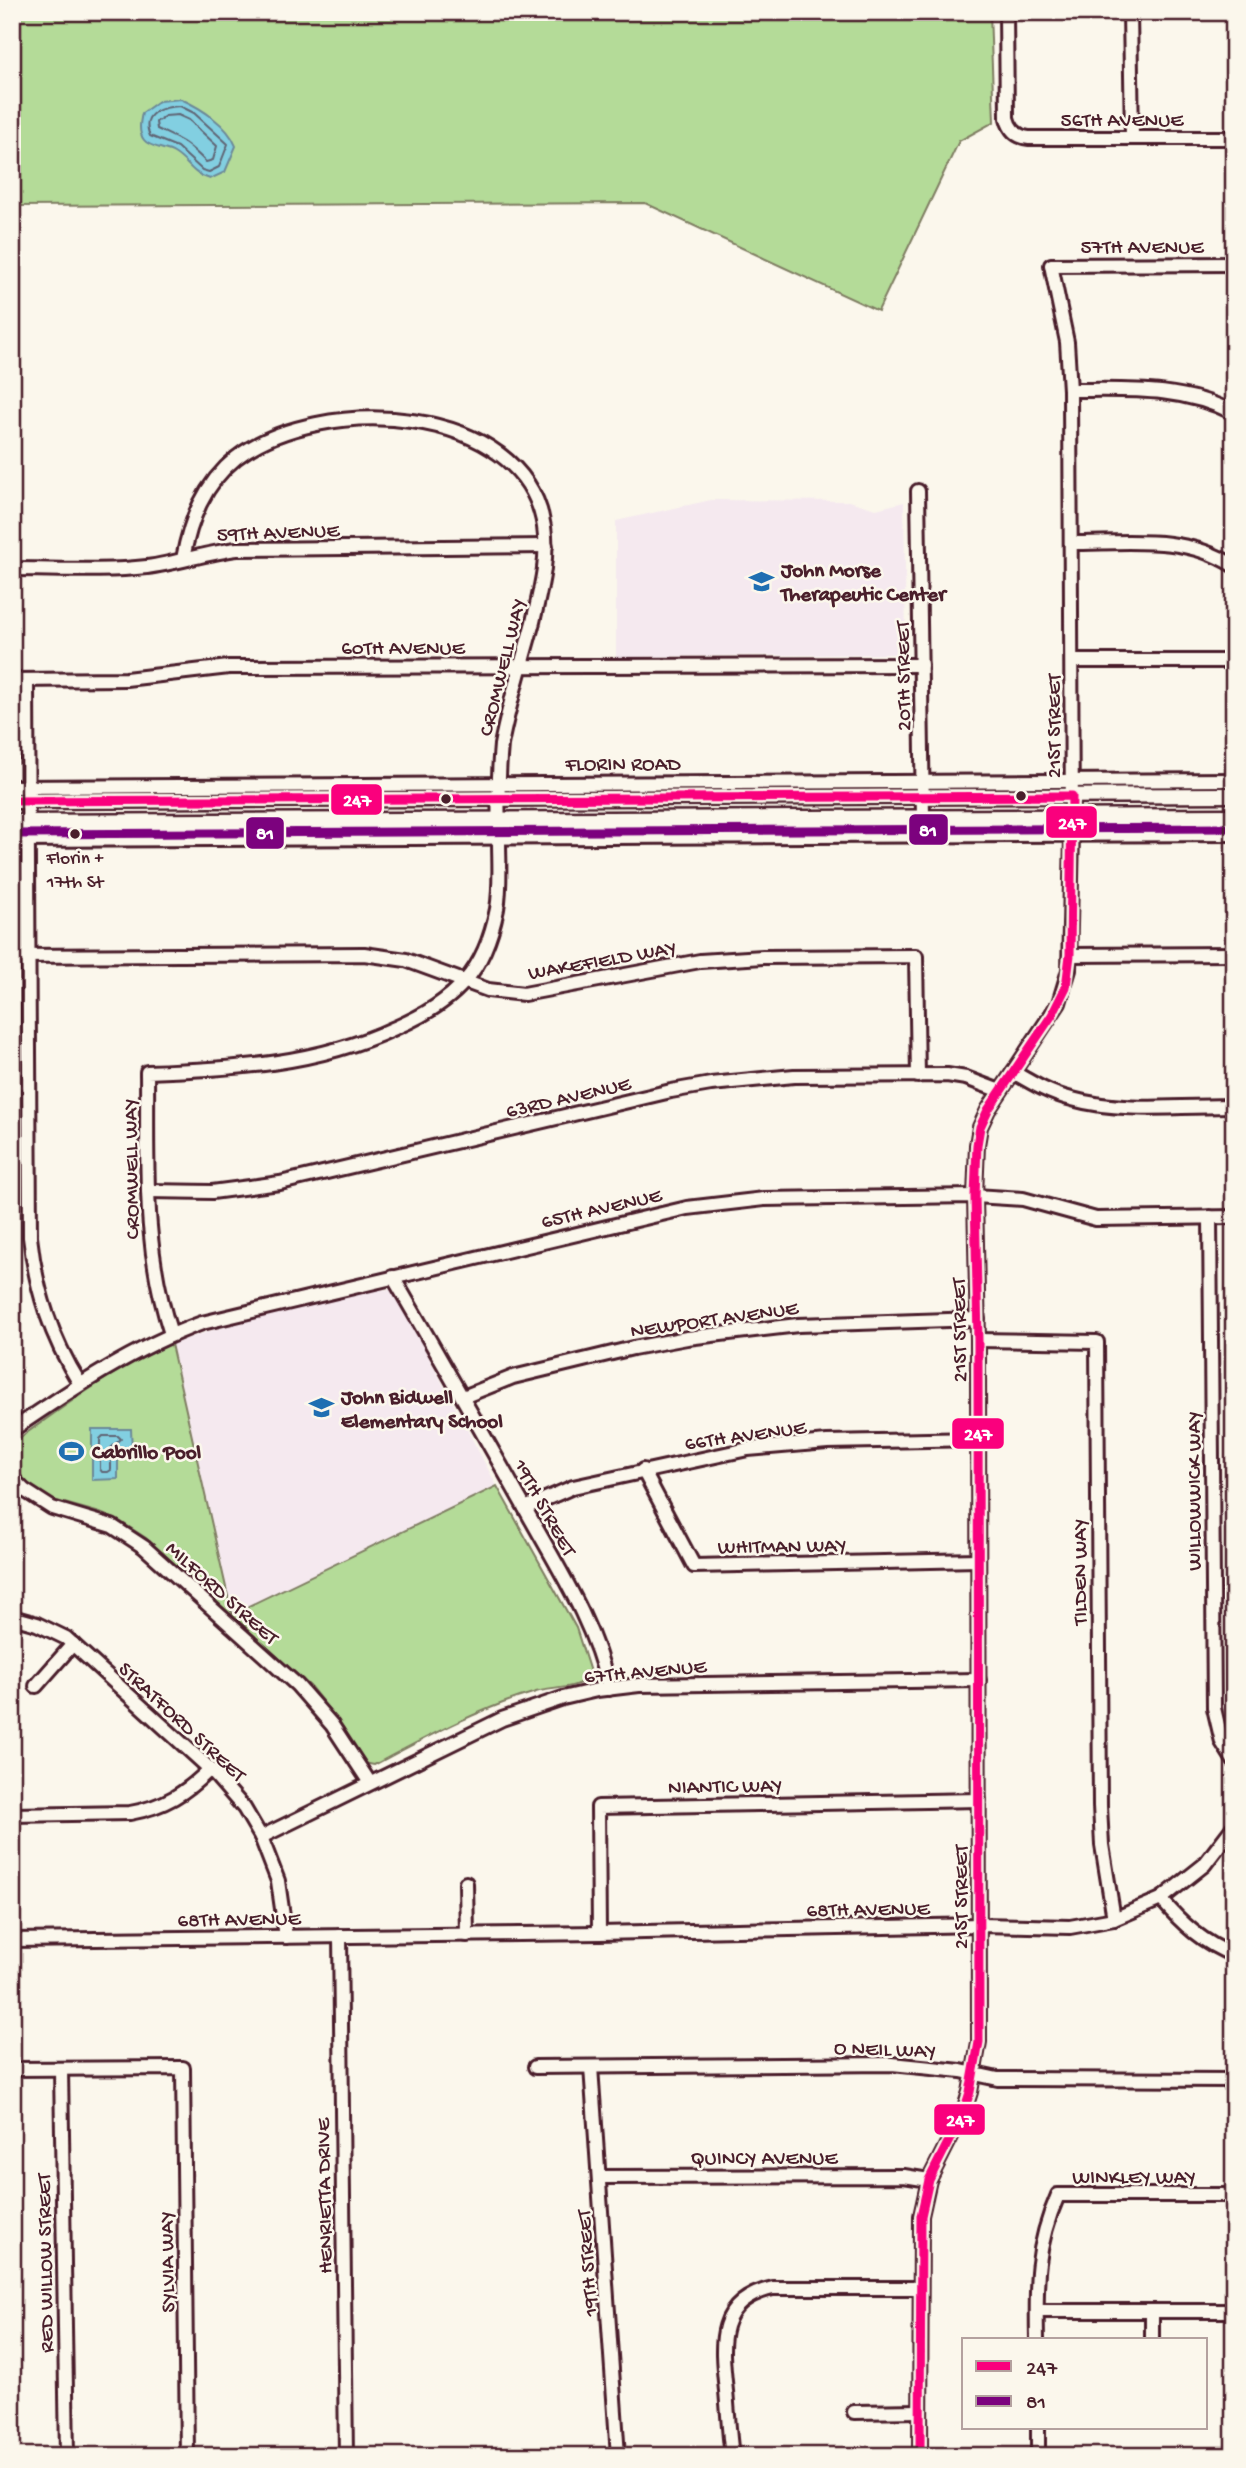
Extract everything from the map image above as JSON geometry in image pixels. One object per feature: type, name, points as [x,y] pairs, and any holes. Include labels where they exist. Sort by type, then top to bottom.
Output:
[{"type":"main road","name":"FLORIN ROAD","points":[[22,796],[1072,788],[1234,795]]},
{"type":"main road","points":[[20,822],[1234,816]]},
{"type":"street","name":"56TH AVENUE","points":[[1006,12],[1007,118],[1013,131],[1019,135],[1029,138],[1234,138]]},
{"type":"street","points":[[1130,12],[1132,138]]},
{"type":"street","name":"57TH AVENUE","points":[[1051,265],[1234,264]]},
{"type":"street","name":"21ST STREET","points":[[920,2456],[921,2216],[929,2180],[964,2111],[975,2074],[979,2042],[978,1319],[975,1196],[980,1128],[1000,1091],[1059,1003],[1066,987],[1070,955],[1070,390],[1067,342],[1051,265]]},
{"type":"street","points":[[1070,390],[1178,393],[1234,413]]},
{"type":"street","name":"CROMWELL WAY","points":[[171,1334],[161,1303],[152,1255],[148,1191],[147,1072],[258,1067],[324,1054],[389,1032],[421,1017],[465,982],[486,945],[496,911],[500,888],[501,745],[541,587],[546,546],[542,518],[531,491],[516,470],[495,452],[462,435],[429,424],[360,417],[293,429],[263,442],[235,459],[213,483],[196,511],[183,559]]},
{"type":"street","name":"20TH STREET","points":[[918,491],[923,818]]},
{"type":"street","points":[[1071,542],[1170,543],[1203,550],[1234,566]]},
{"type":"street","name":"59TH AVENUE","points":[[12,569],[130,568],[211,552],[255,548],[546,546]]},
{"type":"street","points":[[1072,661],[1234,661]]},
{"type":"street","name":"60TH AVENUE","points":[[12,680],[126,679],[229,667],[922,665]]},
{"type":"street","points":[[27,680],[20,822],[27,840],[30,1237],[33,1267],[50,1328],[80,1384]]},
{"type":"street","name":"FLORIN ROAD","points":[[1072,788],[1234,780]]},
{"type":"street","name":"FLORIN ROAD","points":[[12,787],[22,796]]},
{"type":"street","points":[[12,840],[1234,834]]},
{"type":"street","name":"WAKEFIELD WAY","points":[[12,956],[365,954],[406,960],[465,982],[497,991],[524,994],[724,959],[916,956],[918,1076]]},
{"type":"street","points":[[1070,955],[1234,954]]},
{"type":"street","points":[[1013,1072],[1050,1092],[1093,1104],[1234,1106]]},
{"type":"street","name":"63RD AVENUE","points":[[148,1191],[212,1192],[280,1183],[671,1091],[711,1084],[794,1076],[947,1075],[966,1078],[1000,1091]]},
{"type":"street","name":"65TH AVENUE","points":[[12,1430],[80,1384],[171,1334],[202,1323],[642,1217],[725,1202],[803,1197],[975,1196],[1023,1199],[1096,1219],[1234,1217]]},
{"type":"street","name":"WILLOWWICK WAY","points":[[1210,1217],[1214,1708],[1222,1742],[1234,1761]]},
{"type":"street","name":"19TH STREET","points":[[393,1277],[586,1618],[602,1658],[609,1689]]},
{"type":"street","name":"NEWPORT AVENUE","points":[[463,1397],[513,1377],[632,1348],[699,1336],[798,1325],[978,1319]]},
{"type":"street","name":"TILDEN WAY","points":[[978,1340],[1097,1342],[1100,1806],[1103,1857],[1114,1919]]},
{"type":"street","name":"66TH AVENUE","points":[[524,1507],[573,1487],[714,1454],[793,1444],[978,1439]]},
{"type":"street","name":"WHITMAN WAY","points":[[643,1470],[694,1566],[978,1560]]},
{"type":"street","name":"MILFORD STREET","points":[[12,1478],[30,1495],[52,1508],[113,1526],[144,1547],[297,1685],[332,1725],[370,1783]]},
{"type":"street","name":"STRATFORD STREET","points":[[12,1618],[52,1630],[73,1644],[210,1769],[244,1808],[261,1837],[278,1881],[286,1937]]},
{"type":"street","points":[[36,1686],[73,1644]]},
{"type":"street","name":"67TH AVENUE","points":[[261,1837],[502,1719],[563,1698],[609,1689],[661,1685],[979,1680]]},
{"type":"street","points":[[12,1815],[130,1813],[148,1810],[177,1797],[210,1769]]},
{"type":"street","name":"NIANTIC WAY","points":[[599,1933],[598,1807],[979,1800]]},
{"type":"street","name":"68TH AVENUE","points":[[12,1940],[980,1925],[1070,1927],[1114,1919],[1161,1899],[1204,1866],[1234,1826]]},
{"type":"street","points":[[466,1883],[467,1935]]},
{"type":"street","points":[[1161,1899],[1195,1935],[1234,1955]]},
{"type":"street","name":"HENRIETTA DRIVE","points":[[340,1936],[346,2456]]},
{"type":"street","name":"O NEIL WAY","points":[[535,2067],[892,2064],[1019,2079],[1234,2080]]},
{"type":"street","name":"19TH STREET","points":[[591,2067],[618,2456]]},
{"type":"street","name":"SYLVIA WAY","points":[[61,2069],[183,2068],[187,2456]]},
{"type":"street","points":[[12,2069],[61,2069]]},
{"type":"street","name":"RED WILLOW STREET","points":[[61,2069],[67,2456]]},
{"type":"street","name":"QUINCY AVENUE","points":[[599,2178],[904,2176],[929,2180]]},
{"type":"street","name":"WINKLEY WAY","points":[[1037,2338],[1037,2269],[1042,2239],[1058,2195],[1234,2195]]},
{"type":"street","points":[[732,2456],[722,2348],[724,2327],[730,2314],[740,2303],[760,2290],[773,2288],[919,2288]]},
{"type":"street","points":[[1152,2311],[1152,2338]]},
{"type":"street","points":[[1037,2312],[1234,2311]]},
{"type":"street","points":[[854,2412],[919,2411]]},
{"type":"street","points":[[1038,2430],[1038,2456]]},
{"type":"shaded area","name":"John Morse Therapeutic Center","points":[[711,500],[849,501],[876,509],[904,502],[906,641],[903,650],[897,654],[616,657],[616,521]]},
{"type":"shaded area","name":"John Bidwell Elementary School","points":[[374,1289],[393,1290],[497,1486],[232,1614],[171,1344],[213,1330]]},
{"type":"green space","points":[[12,12],[990,12],[994,122],[959,141],[878,311],[645,203],[12,206]]},
{"type":"green space","points":[[171,1344],[232,1614],[497,1486],[576,1628],[591,1675],[573,1686],[536,1692],[494,1706],[374,1765],[364,1763],[343,1727],[310,1686],[146,1538],[121,1522],[100,1513],[35,1493],[12,1469],[12,1443],[109,1377]]},
{"type":"water","points":[[181,99],[213,118],[232,138],[236,146],[225,172],[210,179],[204,177],[174,153],[150,145],[142,137],[142,113],[159,101]]},
{"type":"water","points":[[92,1429],[131,1429],[132,1450],[118,1450],[118,1479],[92,1480]]},
{"type":"transit line","name":"247","points":[[12,801],[1072,796],[1070,955],[1066,987],[1052,1015],[988,1110],[980,1127],[977,1145],[975,1196],[978,1340],[979,2042],[964,2111],[929,2180],[921,2216],[920,2456]]},
{"type":"transit line","name":"81","points":[[12,834],[1234,828]]},
{"type":"place","name":"John Morse Therapeutic Center","points":[[761,581]]},
{"type":"place","name":"Florin + 17th St","points":[[75,834]]},
{"type":"place","name":"John Bidwell Elementary School","points":[[321,1408]]},
{"type":"place","name":"Cabrillo Pool","points":[[72,1451]]}]
